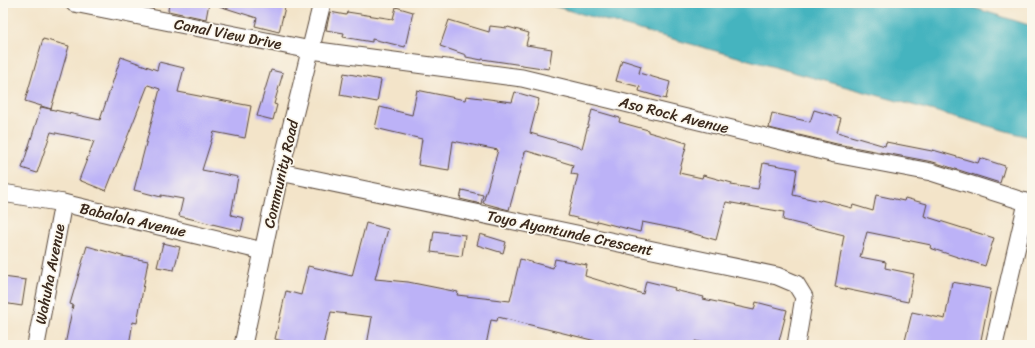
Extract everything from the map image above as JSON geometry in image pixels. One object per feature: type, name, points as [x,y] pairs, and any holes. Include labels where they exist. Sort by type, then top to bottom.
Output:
[{"type":"street","name":"Canal View Drive","points":[[74,3],[311,50]]},
{"type":"street","name":"Community Road","points":[[243,345],[280,172],[322,3]]},
{"type":"street","name":"Aso Rock Avenue","points":[[311,50],[522,78],[835,154],[931,172],[1029,204]]},
{"type":"street","name":"Toyo Ayantunde Crescent","points":[[280,172],[777,276],[796,284],[804,297],[796,345]]},
{"type":"street","name":"Babalola Avenue","points":[[3,193],[63,204],[263,251]]},
{"type":"street","name":"Wahuha Avenue","points":[[36,345],[63,204]]},
{"type":"street","points":[[994,345],[1029,204]]},
{"type":"water","points":[[542,3],[958,3],[1032,26],[1032,138]]},
{"type":"building","points":[[169,3],[209,3],[206,19],[168,11]]},
{"type":"building","points":[[219,3],[286,3],[279,32],[255,26],[257,18],[219,6]]},
{"type":"building","points":[[396,7],[413,12],[405,47],[372,39],[372,42],[343,37],[344,33],[326,30],[330,12],[346,15],[347,12],[393,19]]},
{"type":"building","points":[[449,20],[489,32],[490,26],[508,27],[529,33],[526,45],[552,49],[549,69],[466,57],[466,55],[440,46]]},
{"type":"building","points":[[43,39],[69,46],[51,109],[25,101]]},
{"type":"building","points":[[121,57],[157,70],[159,62],[184,68],[178,92],[251,106],[245,138],[214,132],[202,170],[238,177],[231,215],[244,218],[241,231],[179,216],[183,199],[161,195],[161,197],[134,190],[160,89],[148,85],[106,191],[79,180],[94,141],[51,132],[37,173],[22,168],[41,107],[100,120]]},
{"type":"building","points":[[622,60],[641,66],[639,73],[670,82],[666,99],[639,91],[640,87],[616,81]]},
{"type":"building","points":[[271,70],[283,73],[274,104],[277,105],[273,120],[257,116]]},
{"type":"building","points":[[344,73],[381,80],[377,102],[340,95]]},
{"type":"building","points":[[417,90],[465,100],[466,96],[512,102],[515,92],[539,99],[530,133],[582,148],[592,110],[620,118],[619,122],[687,143],[679,173],[702,178],[703,175],[732,183],[731,185],[758,189],[763,163],[797,169],[793,195],[852,208],[853,205],[873,211],[876,195],[904,201],[905,198],[927,204],[924,216],[994,238],[985,266],[930,248],[931,245],[867,232],[860,257],[886,262],[885,268],[914,274],[908,302],[835,287],[844,235],[783,220],[784,212],[726,202],[716,240],[677,229],[642,222],[640,232],[597,221],[597,223],[568,216],[578,175],[571,174],[573,165],[527,151],[525,152],[509,210],[483,203],[498,150],[453,141],[449,170],[418,165],[422,139],[375,128],[380,107],[412,115]]},
{"type":"building","points":[[814,110],[841,118],[837,132],[885,146],[886,142],[933,150],[978,163],[980,158],[1005,166],[1000,183],[933,162],[837,144],[769,128],[772,113],[810,122]]},
{"type":"building","points":[[462,190],[483,195],[481,204],[460,199]]},
{"type":"building","points":[[366,223],[388,229],[375,279],[408,282],[458,292],[457,295],[510,301],[520,259],[553,268],[555,259],[587,265],[585,276],[643,294],[646,281],[675,288],[674,290],[704,297],[703,299],[754,310],[756,302],[787,310],[778,345],[715,345],[695,341],[694,345],[612,345],[498,317],[497,321],[491,320],[486,345],[367,345],[372,317],[331,312],[323,345],[298,345],[275,339],[286,291],[301,295],[308,266],[352,276]]},
{"type":"building","points":[[434,231],[465,235],[462,256],[431,252]]},
{"type":"building","points":[[480,234],[506,242],[503,253],[477,245]]},
{"type":"building","points":[[163,243],[180,247],[174,270],[157,267]]},
{"type":"building","points":[[87,246],[122,256],[148,261],[137,323],[133,322],[129,345],[65,345],[73,305],[70,304]]},
{"type":"building","points":[[3,277],[26,280],[22,306],[3,303]]},
{"type":"building","points":[[952,282],[991,289],[980,345],[904,345],[912,312],[945,319]]}]
